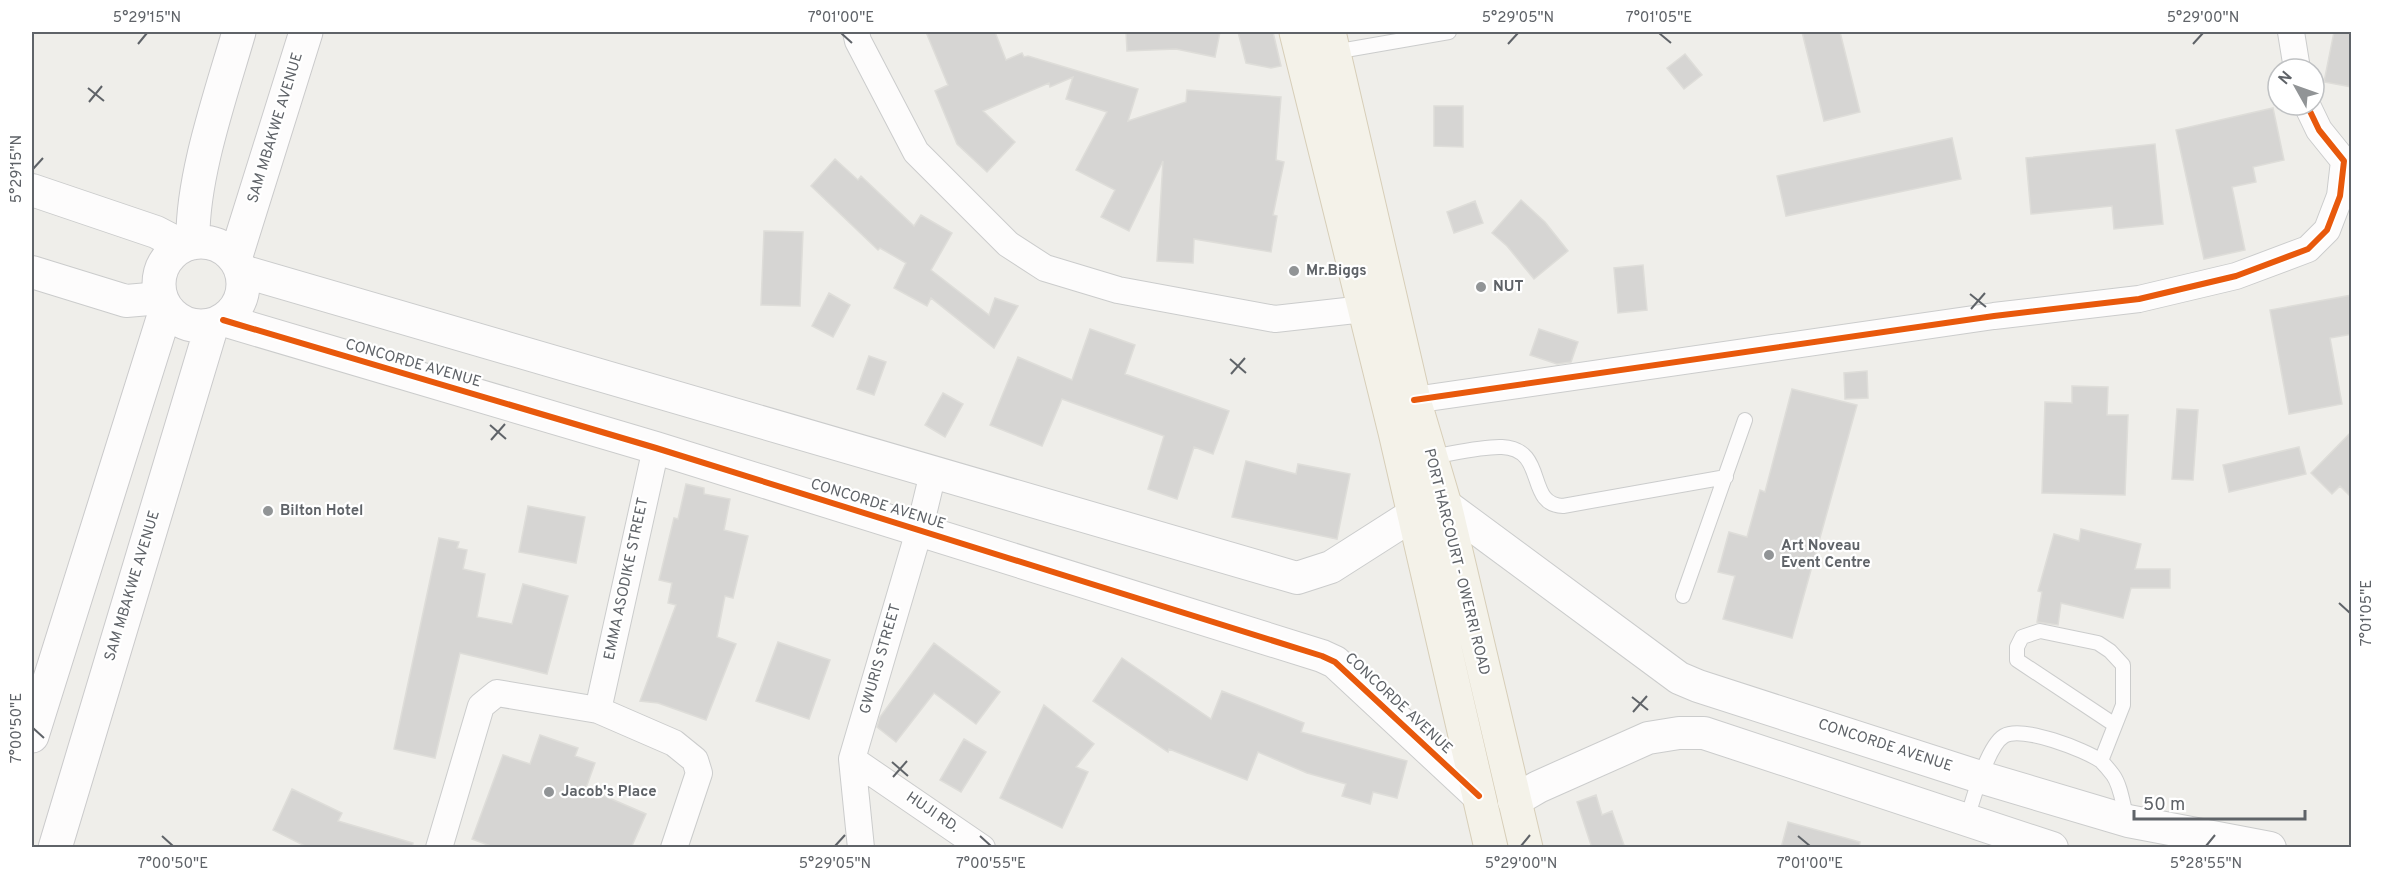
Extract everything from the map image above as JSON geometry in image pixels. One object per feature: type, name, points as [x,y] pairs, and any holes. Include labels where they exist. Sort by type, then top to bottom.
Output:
[{"type":"main road","points":[[188,244],[206,151],[239,32]]},
{"type":"main road","name":"SAM MBAKWE AVENUE","points":[[238,265],[306,32]]},
{"type":"main road","name":"PORT HARCOURT - OWERRI ROAD","points":[[1296,32],[1378,306],[1414,400],[1445,505],[1526,848]]},
{"type":"main road","name":"PORT HARCOURT - OWERRI ROAD","points":[[1332,42],[1414,514],[1491,848]]},
{"type":"main road","points":[[209,243],[223,248],[238,265],[244,285],[241,299],[234,311],[217,323],[186,324],[175,318],[163,304],[158,286],[160,273],[172,253],[188,244],[209,243]]},
{"type":"main road","points":[[32,736],[163,304]]},
{"type":"main road","name":"SAM MBAKWE AVENUE","points":[[55,848],[217,323]]},
{"type":"street","points":[[856,32],[858,41],[916,152],[1008,244],[1046,268],[1118,290],[1275,319],[1378,306]]},
{"type":"street","points":[[2291,32],[2295,57]]},
{"type":"street","points":[[1414,400],[1994,316],[2139,299],[2236,276],[2308,249],[2327,230],[2340,196],[2348,162],[2319,129],[2313,117]]},
{"type":"street","points":[[32,190],[188,244]]},
{"type":"street","points":[[238,265],[933,473],[1297,579],[1331,567],[1414,514]]},
{"type":"street","points":[[32,272],[126,301],[163,304]]},
{"type":"street","name":"CONCORDE AVENUE","points":[[217,323],[656,448],[1335,662],[1479,796]]},
{"type":"street","name":"EMMA ASODIKE STREET","points":[[598,710],[656,448]]},
{"type":"street","name":"GWURIS STREET","points":[[861,848],[852,759],[919,531],[933,473]]},
{"type":"street","name":"CONCORDE AVENUE","points":[[1445,505],[1679,678],[1698,686],[1980,777],[2128,821],[2270,848]]},
{"type":"street","points":[[439,848],[481,706],[497,693],[598,710],[674,743],[695,760],[699,773],[674,848]]},
{"type":"street","points":[[1514,801],[1538,787],[1647,738],[1678,733],[1704,733],[2052,848]]},
{"type":"street","name":"HUJI RD.","points":[[852,759],[982,848]]},
{"type":"lane","points":[[1332,42],[1449,32]]},
{"type":"lane","points":[[1683,596],[1745,420]]},
{"type":"lane","points":[[1431,457],[1502,447],[1524,454],[1534,467],[1540,492],[1547,502],[1554,506],[1726,477]]},
{"type":"lane","points":[[2101,761],[2123,705],[2123,665],[2110,651],[2098,643],[2040,631],[2022,637],[2017,647],[2018,660],[2115,725]]},
{"type":"lane","points":[[1967,819],[1980,777],[1994,748],[2004,736],[2019,732],[2072,747],[2101,761],[2115,777],[2128,821]]},
{"type":"building","points":[[926,32],[995,32],[1006,60],[1022,53],[1024,57],[1028,56],[1138,89],[1128,121],[1186,102],[1187,90],[1281,97],[1276,160],[1284,162],[1273,215],[1277,216],[1271,252],[1194,239],[1193,263],[1157,261],[1163,161],[1129,231],[1101,217],[1115,190],[1076,170],[1107,112],[1066,99],[1073,77],[1050,87],[1049,83],[983,111],[1015,142],[987,172],[957,144],[935,91],[948,85]]},
{"type":"building","points":[[1126,32],[1220,32],[1215,57],[1176,49],[1127,51]]},
{"type":"building","points":[[1238,32],[1273,32],[1281,66],[1271,68],[1246,63]]},
{"type":"building","points":[[1802,32],[1840,32],[1860,112],[1824,121]]},
{"type":"building","points":[[2334,32],[2352,32],[2352,87],[2326,82]]},
{"type":"building","points":[[1685,54],[1702,75],[1684,89],[1667,68]]},
{"type":"building","points":[[1434,106],[1463,106],[1463,147],[1434,146]]},
{"type":"building","points":[[2266,110],[2266,117],[2275,117],[2284,160],[2253,167],[2256,182],[2232,187],[2245,250],[2204,259],[2176,130]]},
{"type":"building","points":[[1952,138],[1961,179],[1786,216],[1777,176]]},
{"type":"building","points":[[2155,144],[2163,224],[2114,229],[2112,206],[2031,214],[2026,158]]},
{"type":"building","points":[[835,159],[858,180],[861,176],[914,226],[921,215],[952,233],[931,270],[989,315],[995,298],[1018,306],[994,348],[931,298],[927,306],[894,288],[906,263],[880,248],[878,250],[811,186]]},
{"type":"building","points":[[1521,200],[1545,222],[1568,251],[1534,279],[1507,246],[1492,233]]},
{"type":"building","points":[[1475,201],[1483,223],[1454,233],[1447,212]]},
{"type":"building","points":[[764,231],[803,232],[800,306],[761,305]]},
{"type":"building","points":[[1643,265],[1647,310],[1618,313],[1614,268]]},
{"type":"building","points":[[829,293],[850,305],[833,337],[812,326]]},
{"type":"building","points":[[2352,295],[2352,334],[2330,338],[2342,404],[2289,414],[2270,310]]},
{"type":"building","points":[[1090,329],[1135,345],[1125,374],[1229,411],[1213,454],[1194,447],[1177,499],[1148,489],[1164,436],[1062,399],[1042,446],[990,425],[1018,357],[1072,380]]},
{"type":"building","points":[[1539,329],[1578,342],[1571,362],[1557,364],[1530,355]]},
{"type":"building","points":[[869,356],[886,362],[874,395],[857,389]]},
{"type":"building","points":[[1867,371],[1868,398],[1845,399],[1844,373]]},
{"type":"building","points":[[2072,386],[2108,387],[2107,415],[2128,415],[2125,495],[2042,493],[2045,402],[2072,403]]},
{"type":"building","points":[[1792,389],[1857,405],[1792,638],[1723,619],[1735,576],[1718,572],[1729,532],[1747,537],[1760,490],[1765,492]]},
{"type":"building","points":[[943,393],[963,404],[945,437],[925,425]]},
{"type":"building","points":[[2177,409],[2198,410],[2193,480],[2172,479]]},
{"type":"building","points":[[2352,431],[2352,498],[2340,486],[2332,494],[2311,473]]},
{"type":"building","points":[[2299,447],[2306,474],[2229,492],[2223,465]]},
{"type":"building","points":[[1246,461],[1296,474],[1298,464],[1350,474],[1337,539],[1232,517]]},
{"type":"building","points":[[686,484],[704,488],[704,494],[730,499],[724,530],[748,536],[733,598],[725,596],[717,637],[736,644],[706,720],[658,703],[640,701],[676,605],[668,603],[672,583],[659,580],[674,518],[678,519]]},
{"type":"building","points":[[528,506],[585,517],[576,563],[519,552]]},
{"type":"building","points":[[2081,529],[2141,544],[2135,569],[2170,569],[2170,588],[2131,588],[2123,618],[2061,603],[2058,625],[2037,622],[2042,592],[2038,591],[2054,534],[2079,541]]},
{"type":"building","points":[[439,538],[459,542],[457,548],[467,550],[463,569],[485,574],[477,617],[512,624],[523,584],[568,596],[547,674],[460,653],[435,758],[394,749]]},
{"type":"building","points":[[778,642],[830,660],[809,719],[756,701]]},
{"type":"building","points":[[934,643],[1000,692],[976,724],[934,693],[896,742],[877,727],[880,717]]},
{"type":"building","points":[[1122,658],[1211,719],[1222,691],[1304,723],[1301,732],[1407,761],[1397,798],[1373,792],[1370,804],[1342,796],[1346,784],[1307,773],[1258,752],[1247,780],[1169,749],[1168,752],[1093,701]]},
{"type":"building","points":[[1044,705],[1094,744],[1076,767],[1088,772],[1062,828],[1000,798]]},
{"type":"building","points":[[540,735],[578,748],[575,756],[595,763],[586,788],[646,814],[631,848],[496,848],[472,839],[503,755],[530,764]]},
{"type":"building","points":[[964,739],[986,752],[961,792],[940,780]]},
{"type":"building","points":[[292,789],[342,813],[338,821],[413,843],[412,848],[309,848],[273,830]]},
{"type":"building","points":[[1596,795],[1602,815],[1612,811],[1625,848],[1592,848],[1577,802]]},
{"type":"building","points":[[1788,822],[1860,842],[1859,848],[1781,848]]},
{"type":"cycle path","points":[[1414,400],[1994,316],[2139,299],[2236,276],[2308,249],[2327,230],[2340,196],[2344,161],[2319,130],[2313,117]]},
{"type":"cycle path","points":[[223,320],[656,448],[1322,656],[1335,662],[1479,796]]},
{"type":"place","name":"Mr.Biggs","points":[[1294,271]]},
{"type":"place","name":"NUT","points":[[1481,287]]},
{"type":"place","name":"Bilton Hotel","points":[[268,511]]},
{"type":"place","name":"Art Noveau Event Centre","points":[[1769,555]]},
{"type":"place","name":"Jacob's Place","points":[[549,792]]}]
